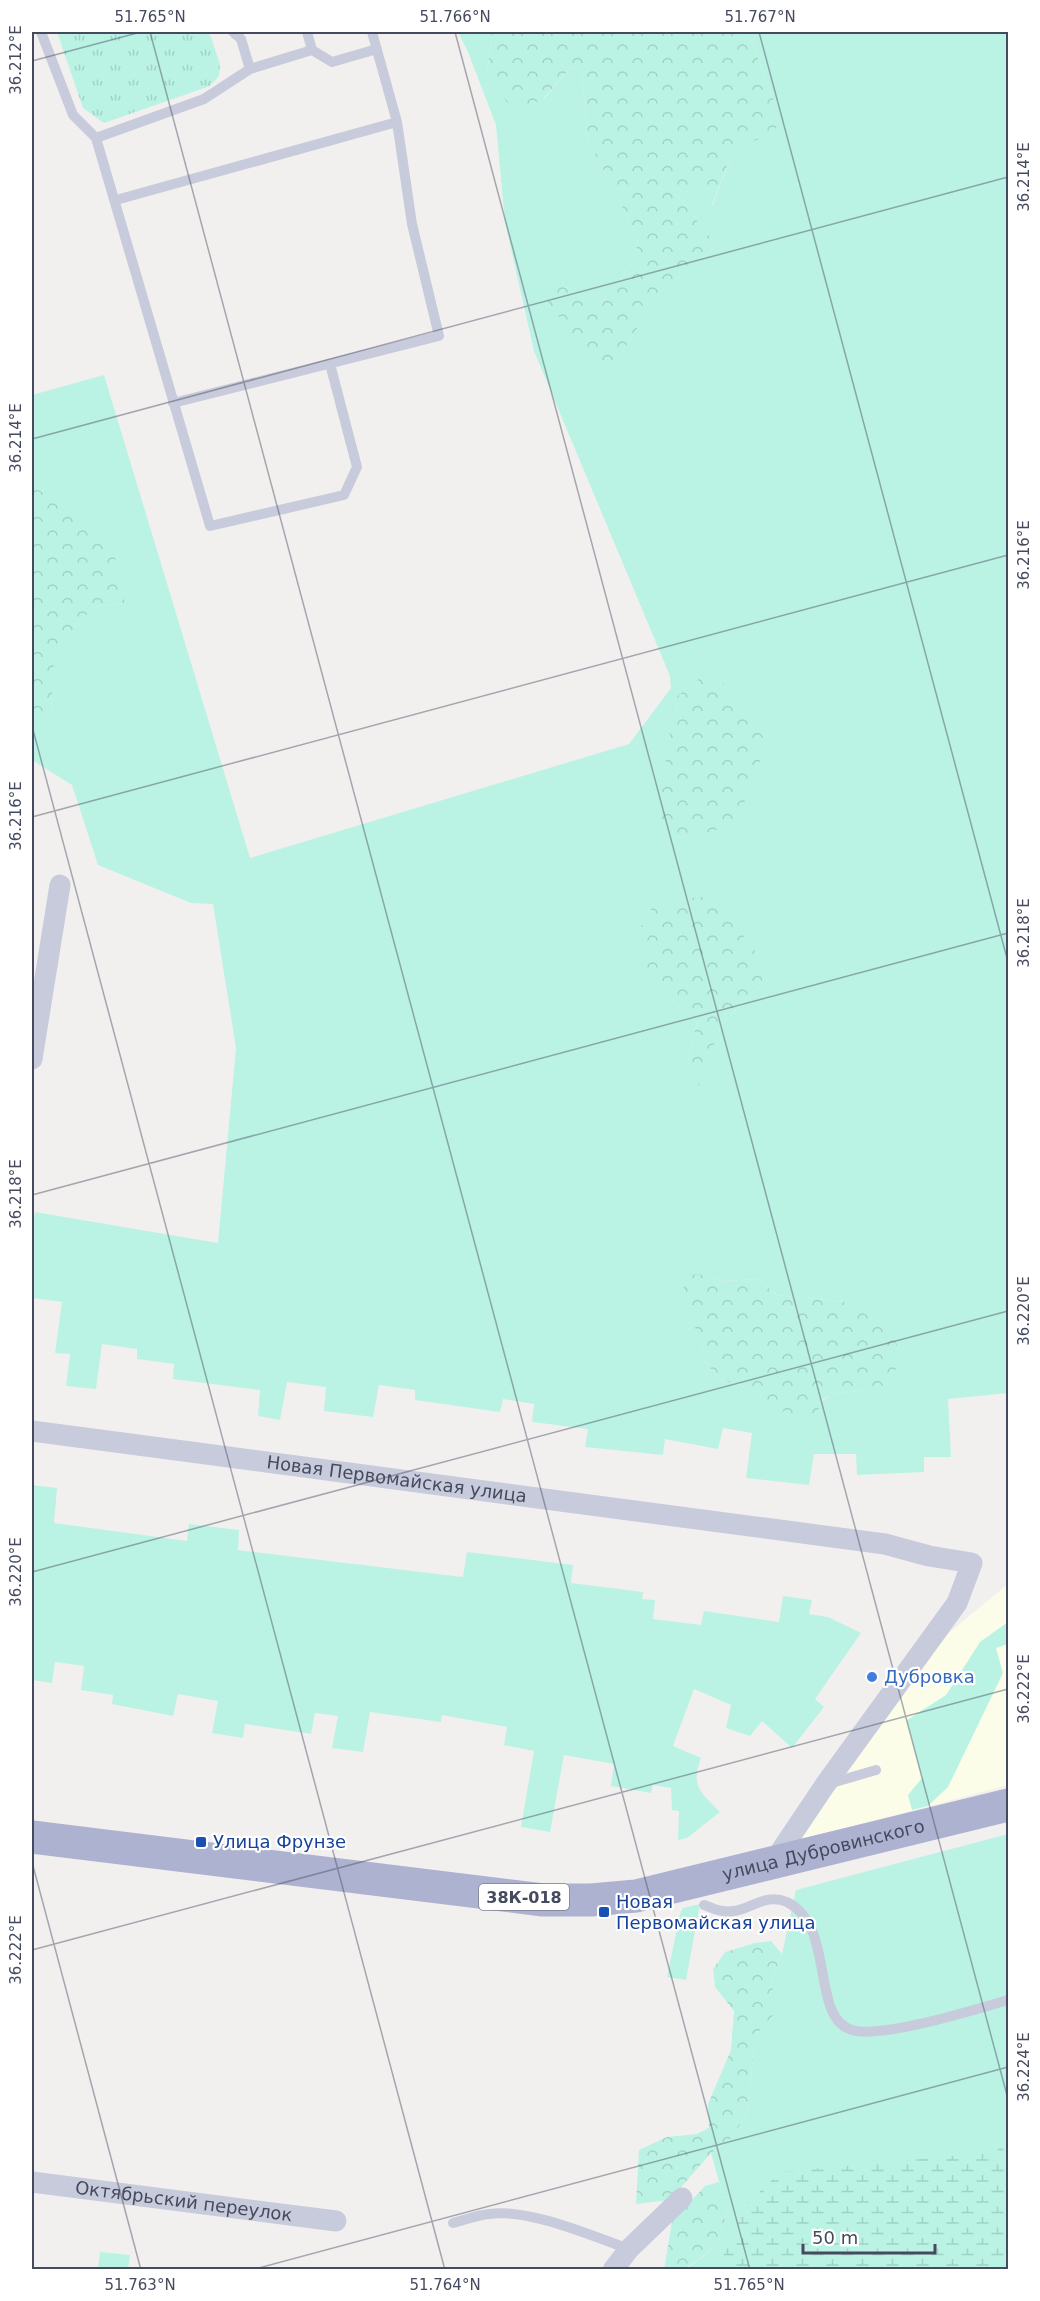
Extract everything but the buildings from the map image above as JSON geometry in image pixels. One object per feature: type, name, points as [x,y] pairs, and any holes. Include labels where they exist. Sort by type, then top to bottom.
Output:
[{"type":"main road","name":"улица Дубровинского","points":[[32,1837],[543,1900],[591,1900],[636,1896],[1008,1804]]},
{"type":"street","points":[[32,1059],[60,885]]},
{"type":"street","name":"Новая Первомайская улица","points":[[32,1431],[885,1544],[929,1556],[972,1563],[957,1602],[825,1785]]},
{"type":"street","points":[[772,1864],[825,1785]]},
{"type":"street","name":"Октябрьский переулок","points":[[32,2182],[336,2221]]},
{"type":"street","points":[[613,2270],[629,2249],[682,2198]]},
{"type":"lane","points":[[41,32],[73,115],[96,138],[210,526],[344,495],[357,467],[330,364]]},
{"type":"lane","points":[[233,32],[241,39],[250,69]]},
{"type":"lane","points":[[307,32],[312,50],[332,62],[377,49]]},
{"type":"lane","points":[[173,403],[439,336],[412,224],[397,122],[372,32]]},
{"type":"lane","points":[[96,138],[204,99],[250,69],[312,50]]},
{"type":"lane","points":[[116,200],[397,122]]},
{"type":"lane","points":[[825,1785],[876,1770]]},
{"type":"lane","points":[[704,1905],[722,1912],[736,1911],[760,1900],[773,1899],[786,1902],[799,1911],[811,1929],[822,1959],[828,2003],[833,2016],[840,2024],[854,2031],[882,2030],[950,2016],[1008,2000]]},
{"type":"lane","points":[[453,2223],[490,2213],[518,2215],[556,2224],[629,2249]]},
{"type":"shaded area","points":[[1008,1584],[1008,1785],[787,1844],[909,1666]]},
{"type":"green space","points":[[57,32],[209,32],[220,64],[219,76],[210,86],[104,123],[83,108]]},
{"type":"green space","points":[[458,32],[492,32],[487,73],[544,99],[571,67],[582,72],[588,140],[638,238],[635,260],[599,307],[561,284],[617,361],[659,293],[717,246],[678,196],[697,186],[712,206],[734,148],[777,109],[748,32],[1008,32],[1008,1393],[948,1399],[951,1457],[924,1457],[924,1472],[857,1475],[856,1454],[814,1454],[809,1485],[746,1478],[752,1433],[723,1428],[718,1449],[665,1439],[663,1455],[585,1447],[588,1429],[532,1422],[534,1404],[503,1399],[500,1412],[415,1400],[415,1390],[379,1385],[373,1417],[324,1411],[326,1387],[287,1382],[280,1420],[258,1416],[260,1390],[173,1379],[174,1364],[137,1359],[137,1349],[102,1344],[96,1389],[66,1386],[70,1354],[55,1353],[62,1302],[32,1298],[32,1231],[35,1212],[218,1243],[236,1048],[213,904],[191,903],[98,865],[72,785],[32,760],[32,730],[51,712],[54,649],[94,607],[125,603],[36,489],[32,492],[32,395],[104,375],[250,858],[629,744],[671,688],[670,676],[534,351],[505,222],[496,125]],"holes":[[[650,982],[761,985],[722,1024],[699,1085],[687,1065],[697,1022]],[[698,1274],[722,1281],[759,1279],[776,1295],[844,1302],[868,1390],[832,1394],[796,1420],[749,1388],[720,1379],[705,1362],[701,1339]]]},
{"type":"green space","points":[[492,32],[748,32],[777,109],[776,133],[734,148],[711,207],[697,187],[678,196],[717,246],[659,293],[617,361],[593,367],[543,294],[561,284],[599,307],[635,260],[638,238],[588,140],[582,72],[571,67],[543,99],[514,113],[487,73]]},
{"type":"green space","points":[[36,489],[69,506],[111,539],[125,603],[94,607],[55,649],[51,712],[32,730],[32,492]]},
{"type":"green space","points":[[704,675],[727,685],[768,740],[740,815],[717,830],[681,839],[657,827],[674,699]]},
{"type":"green space","points":[[714,896],[765,965],[761,985],[722,1024],[699,1086],[687,1065],[697,1022],[650,982],[638,932],[656,901]]},
{"type":"green space","points":[[698,1274],[722,1281],[759,1279],[776,1295],[844,1302],[877,1321],[895,1340],[899,1351],[894,1380],[880,1397],[868,1390],[832,1394],[822,1400],[815,1417],[796,1420],[749,1388],[720,1379],[705,1362],[701,1339],[680,1300],[687,1276]]},
{"type":"green space","points":[[32,1485],[57,1488],[54,1523],[187,1541],[189,1524],[239,1530],[238,1550],[463,1577],[467,1552],[573,1565],[571,1583],[643,1592],[642,1599],[655,1600],[653,1619],[701,1625],[704,1611],[779,1622],[783,1596],[812,1600],[809,1614],[828,1617],[861,1633],[815,1699],[824,1707],[792,1748],[762,1721],[750,1736],[726,1728],[731,1705],[694,1689],[673,1746],[701,1758],[697,1783],[703,1794],[720,1812],[687,1838],[678,1840],[679,1811],[672,1810],[671,1788],[653,1785],[651,1793],[611,1786],[614,1764],[564,1755],[550,1832],[521,1827],[534,1751],[504,1745],[507,1727],[442,1715],[441,1722],[370,1712],[363,1752],[332,1748],[338,1716],[315,1713],[311,1734],[245,1724],[243,1738],[212,1733],[218,1701],[178,1694],[173,1716],[112,1704],[113,1695],[81,1690],[84,1666],[55,1662],[52,1683],[32,1680]]},
{"type":"green space","points":[[1008,1622],[1008,1644],[996,1648],[1003,1673],[948,1787],[928,1806],[912,1810],[908,1795],[922,1778],[907,1720],[946,1695],[980,1642]]},
{"type":"green space","points":[[1008,1834],[1008,2269],[685,2270],[718,2245],[727,2210],[711,2153],[733,2137],[748,2110],[755,2036],[774,2013],[772,1980],[782,1954],[796,1890]]},
{"type":"green space","points":[[700,1904],[686,1980],[667,1977],[680,1914],[683,1908]]},
{"type":"green space","points":[[771,1941],[782,1954],[772,1980],[775,2013],[755,2036],[748,2110],[733,2137],[711,2153],[670,2200],[636,2204],[639,2150],[667,2137],[697,2134],[709,2128],[708,2104],[731,2050],[734,2011],[715,1987],[713,1969],[725,1952]]},
{"type":"green space","points":[[1008,2141],[1008,2269],[717,2269],[747,2203],[781,2172],[995,2152]]},
{"type":"green space","points":[[719,2182],[727,2210],[718,2245],[685,2269],[664,2270],[672,2221],[705,2186]]},
{"type":"green space","points":[[100,2252],[130,2255],[128,2269],[98,2269]]},
{"type":"place","name":"Дубровка","points":[[872,1677]]},
{"type":"place","name":"Улица Фрунзе","points":[[201,1842]]},
{"type":"place","name":"Новая Первомайская улица","points":[[604,1912]]}]
